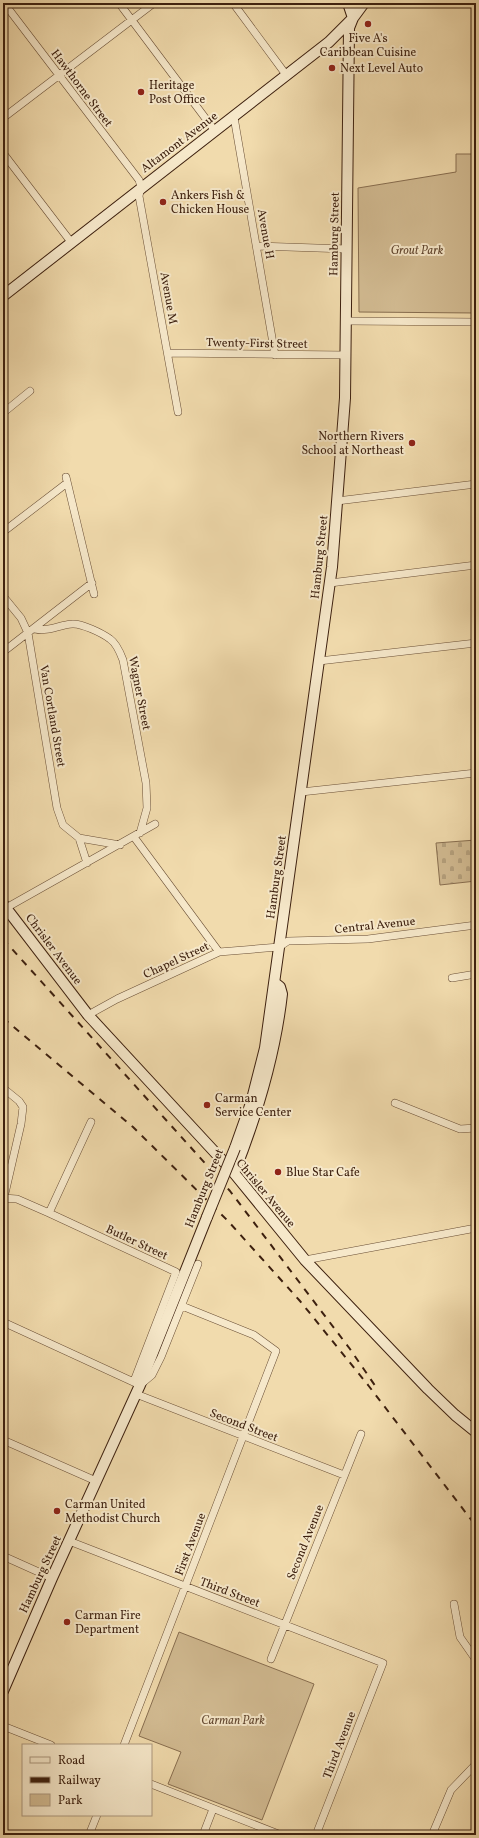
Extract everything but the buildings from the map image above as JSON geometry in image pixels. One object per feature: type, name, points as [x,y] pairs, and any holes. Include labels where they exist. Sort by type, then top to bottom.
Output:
[{"type":"main road","points":[[348,3],[353,18]]},
{"type":"main road","name":"Altamont Avenue","points":[[3,296],[329,42],[353,18],[364,3]]},
{"type":"main road","name":"Hamburg Street","points":[[3,1691],[6,1673],[70,1541],[137,1387],[207,1217],[251,1103],[265,1048],[330,582],[337,501],[345,398],[349,28],[353,18]]},
{"type":"main road","name":"Chrisler Avenue","points":[[4,906],[88,1015],[234,1173],[328,1286],[443,1403],[476,1432]]},
{"type":"main road","points":[[234,1173],[259,1104],[272,1053],[282,994],[280,987],[275,983]]},
{"type":"street","name":"Hawthorne Street","points":[[4,3],[139,180],[141,188]]},
{"type":"street","points":[[119,3],[215,131]]},
{"type":"street","points":[[3,118],[154,3]]},
{"type":"street","points":[[233,3],[287,76]]},
{"type":"street","name":"Avenue H","points":[[234,117],[275,355]]},
{"type":"street","points":[[3,153],[71,242]]},
{"type":"street","name":"Avenue M","points":[[141,188],[139,196],[178,412]]},
{"type":"street","points":[[257,246],[347,248]]},
{"type":"street","points":[[346,321],[476,322]]},
{"type":"street","name":"Twenty-First Street","points":[[168,353],[346,355]]},
{"type":"street","points":[[3,413],[30,391]]},
{"type":"street","points":[[3,532],[66,480],[94,594]]},
{"type":"street","points":[[337,501],[476,484]]},
{"type":"street","points":[[330,582],[476,566]]},
{"type":"street","points":[[3,652],[35,629],[92,582]]},
{"type":"street","name":"Van Cortland Street","points":[[3,596],[21,618],[28,633],[57,808],[63,825],[79,838]]},
{"type":"street","name":"Wagner Street","points":[[35,629],[41,630],[73,624],[83,626],[110,639],[120,651],[123,660],[146,783],[147,808],[137,835]]},
{"type":"street","points":[[319,661],[476,643]]},
{"type":"street","points":[[301,792],[476,773]]},
{"type":"street","points":[[4,906],[87,863],[155,824]]},
{"type":"street","points":[[137,835],[219,952]]},
{"type":"street","points":[[87,863],[79,838],[120,844]]},
{"type":"street","name":"Central Avenue","points":[[279,947],[288,941],[368,939],[476,925]]},
{"type":"street","name":"Chapel Street","points":[[88,1015],[117,999],[219,952],[279,947]]},
{"type":"street","points":[[452,978],[476,974]]},
{"type":"street","points":[[3,1088],[19,1101],[22,1107],[21,1124],[3,1200]]},
{"type":"street","points":[[395,1103],[460,1129],[476,1128]]},
{"type":"street","points":[[50,1213],[91,1122]]},
{"type":"street","name":"Butler Street","points":[[3,1200],[17,1199],[176,1272],[137,1387]]},
{"type":"street","points":[[305,1260],[476,1228]]},
{"type":"street","points":[[137,1387],[152,1376],[198,1264]]},
{"type":"street","name":"First Avenue","points":[[124,1744],[276,1351],[254,1335],[182,1306]]},
{"type":"street","name":"Second Street","points":[[3,1322],[244,1437],[344,1475]]},
{"type":"street","name":"Second Avenue","points":[[271,1659],[361,1434]]},
{"type":"street","points":[[3,1440],[96,1481]]},
{"type":"street","name":"Third Street","points":[[70,1541],[382,1663]]},
{"type":"street","points":[[3,1556],[52,1578]]},
{"type":"street","points":[[454,1604],[460,1637],[476,1660]]},
{"type":"street","name":"Third Avenue","points":[[316,1835],[382,1663]]},
{"type":"street","points":[[3,1726],[48,1744]]},
{"type":"street","points":[[432,1835],[451,1790],[476,1764]]},
{"type":"street","points":[[152,1784],[281,1835]]},
{"type":"street","points":[[203,1835],[213,1809]]},
{"type":"street","points":[[89,1835],[97,1816]]},
{"type":"green space","name":"Grout Park","points":[[456,154],[476,154],[476,313],[359,312],[358,188],[456,172]]},
{"type":"green space","points":[[476,840],[476,881],[440,885],[436,843]]},
{"type":"green space","name":"Carman Park","points":[[179,1632],[314,1684],[262,1820],[168,1784],[181,1752],[139,1736]]},
{"type":"railway","points":[[3,939],[230,1191],[350,1349],[376,1387]]},
{"type":"railway","points":[[3,1018],[133,1127],[228,1221],[300,1301],[368,1385],[476,1526]]},
{"type":"place","name":"Five A's Caribbean Cuisine","points":[[368,24]]},
{"type":"place","name":"Next Level Auto","points":[[332,68]]},
{"type":"place","name":"Heritage Post Office","points":[[141,92]]},
{"type":"place","name":"Ankers Fish & Chicken House","points":[[163,202]]},
{"type":"place","name":"Northern Rivers School at Northeast","points":[[412,443]]},
{"type":"place","name":"Carman Service Center","points":[[207,1105]]},
{"type":"place","name":"Blue Star Cafe","points":[[278,1172]]},
{"type":"place","name":"Carman United Methodist Church","points":[[57,1511]]},
{"type":"place","name":"Carman Fire Department","points":[[67,1622]]}]
